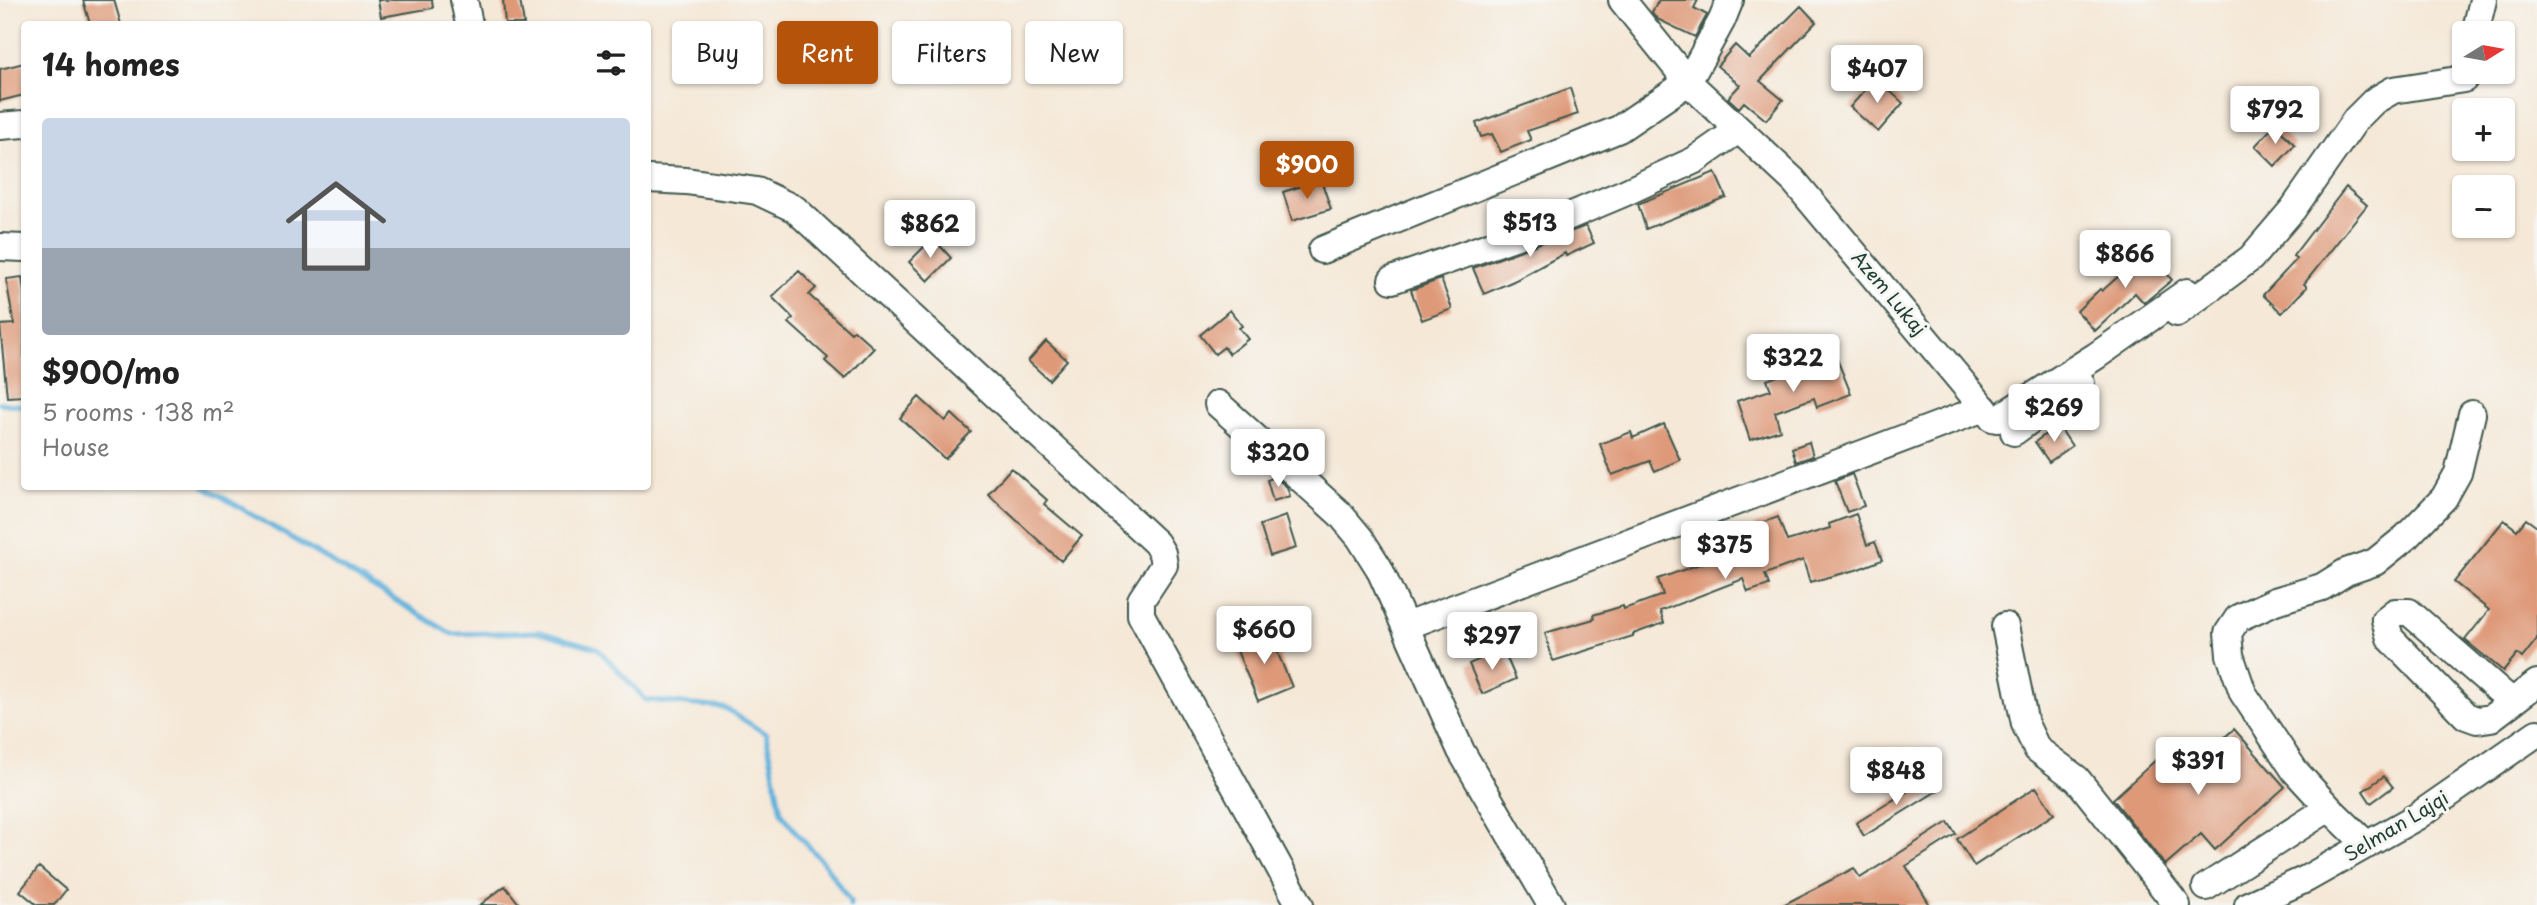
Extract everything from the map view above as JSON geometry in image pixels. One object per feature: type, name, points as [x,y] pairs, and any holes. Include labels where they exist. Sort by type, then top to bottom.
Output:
[{"type":"street","points":[[464,0],[468,21]]},
{"type":"street","name":"Azem Lukaj","points":[[1622,0],[1688,82],[1794,181],[1984,408]]},
{"type":"street","points":[[1322,250],[1619,129],[1688,82],[1730,0]]},
{"type":"street","points":[[2478,21],[2483,0]]},
{"type":"street","points":[[2014,432],[2251,258],[2293,209],[2356,119],[2374,101],[2393,90],[2452,79]]},
{"type":"street","points":[[0,126],[21,124]]},
{"type":"street","points":[[1392,280],[1548,225],[1624,193],[1695,160],[1738,130]]},
{"type":"street","points":[[651,179],[757,191],[795,209],[1156,543],[1162,553],[1164,565],[1142,600],[1141,615],[1300,905]]},
{"type":"street","points":[[0,247],[21,248]]},
{"type":"street","points":[[1406,626],[1984,408],[1992,418],[1997,419],[2096,356],[2187,292]]},
{"type":"street","points":[[1218,404],[1340,514],[1354,530],[1379,568],[1461,751],[1551,905]]},
{"type":"street","points":[[2367,845],[2295,771],[2243,693],[2230,655],[2228,633],[2238,618],[2275,601],[2322,587],[2346,572],[2375,562],[2406,537],[2444,498],[2458,473],[2472,414]]},
{"type":"street","points":[[2511,701],[2409,612],[2395,612],[2385,620],[2390,638],[2466,716],[2477,720],[2491,718],[2537,683]]},
{"type":"street","points":[[2005,626],[2025,724],[2037,749],[2077,779],[2177,905]]},
{"type":"street","name":"Selman Lajqi","points":[[2248,905],[2306,879],[2416,817],[2537,733]]},
{"type":"street","points":[[2206,887],[2329,808]]},
{"type":"building","points":[[83,0],[114,0],[120,21],[89,21]]},
{"type":"building","points":[[378,0],[432,0],[433,8],[381,17]]},
{"type":"building","points":[[503,0],[520,0],[524,21],[505,21]]},
{"type":"building","points":[[1659,0],[1698,0],[1694,8],[1707,15],[1695,37],[1657,19],[1652,12]]},
{"type":"building","points":[[1801,6],[1816,22],[1760,81],[1783,100],[1766,120],[1744,102],[1739,108],[1728,98],[1740,85],[1717,66],[1735,45],[1749,58]]},
{"type":"building","points":[[21,64],[21,96],[0,101],[0,69]]},
{"type":"building","points":[[1876,78],[1903,103],[1878,132],[1850,107]]},
{"type":"building","points":[[1570,88],[1578,114],[1527,131],[1531,140],[1501,152],[1492,134],[1481,137],[1476,123]]},
{"type":"building","points":[[2275,125],[2295,145],[2275,166],[2255,146]]},
{"type":"building","points":[[1715,172],[1726,197],[1646,229],[1638,204]]},
{"type":"building","points":[[1321,180],[1331,209],[1292,221],[1283,192]]},
{"type":"building","points":[[2346,187],[2367,205],[2304,284],[2307,287],[2282,313],[2263,295],[2297,259],[2293,256]]},
{"type":"building","points":[[1586,226],[1594,243],[1566,256],[1565,253],[1484,294],[1473,268]]},
{"type":"building","points":[[933,238],[951,258],[928,281],[909,262]]},
{"type":"building","points":[[2147,251],[2172,280],[2144,303],[2135,293],[2095,331],[2077,311]]},
{"type":"building","points":[[799,271],[816,288],[809,295],[851,333],[854,330],[874,348],[845,379],[825,361],[828,358],[789,323],[793,318],[772,297]]},
{"type":"building","points":[[21,277],[21,396],[7,397],[0,325],[14,324],[6,279]]},
{"type":"building","points":[[1441,279],[1452,309],[1422,320],[1411,290]]},
{"type":"building","points":[[1230,310],[1248,339],[1229,354],[1224,347],[1215,354],[1200,335]]},
{"type":"building","points":[[1046,341],[1067,360],[1049,380],[1028,361]]},
{"type":"building","points":[[1835,354],[1851,394],[1817,407],[1814,398],[1775,412],[1780,430],[1750,440],[1737,401],[1771,390],[1767,380]]},
{"type":"building","points":[[919,397],[945,421],[952,414],[971,432],[945,459],[900,418]]},
{"type":"building","points":[[1664,424],[1680,460],[1655,471],[1650,461],[1612,475],[1600,444],[1631,432],[1633,438]]},
{"type":"building","points":[[2058,425],[2072,446],[2049,462],[2035,442]]},
{"type":"building","points":[[1809,442],[1813,456],[1796,462],[1792,448]]},
{"type":"building","points":[[1011,468],[1047,500],[1044,504],[1082,536],[1061,561],[988,494]]},
{"type":"building","points":[[1852,474],[1864,506],[1847,512],[1835,481]]},
{"type":"building","points":[[1275,477],[1287,487],[1290,496],[1273,501],[1267,480]]},
{"type":"building","points":[[1856,514],[1867,545],[1875,542],[1882,560],[1810,582],[1803,560],[1765,574],[1769,585],[1748,592],[1743,579],[1660,611],[1664,623],[1633,636],[1553,661],[1545,633],[1594,619],[1593,615],[1623,606],[1624,609],[1663,595],[1658,579],[1727,554],[1731,566],[1765,554],[1754,526],[1778,517],[1787,541],[1830,528],[1829,524]]},
{"type":"building","points":[[1286,516],[1296,548],[1270,556],[1260,525]]},
{"type":"building","points":[[2526,519],[2537,527],[2537,639],[2522,658],[2517,654],[2503,671],[2465,640],[2489,610],[2454,582],[2504,520],[2517,530]]},
{"type":"building","points":[[1269,632],[1292,687],[1258,701],[1235,646]]},
{"type":"building","points":[[1503,649],[1516,679],[1482,694],[1469,664]]},
{"type":"building","points":[[2234,729],[2285,787],[2215,850],[2201,834],[2165,865],[2113,799],[2170,747],[2189,769]]},
{"type":"building","points":[[2384,776],[2393,787],[2371,803],[2363,791]]},
{"type":"building","points":[[1929,778],[1937,791],[1864,836],[1856,823]]},
{"type":"building","points":[[2036,787],[2054,814],[1974,866],[1957,839]]},
{"type":"building","points":[[1948,822],[1956,834],[1906,866],[1930,905],[1783,905],[1854,868],[1860,878]]},
{"type":"building","points":[[39,867],[66,890],[54,905],[37,905],[20,891]]},
{"type":"building","points":[[505,886],[520,905],[480,905]]},
{"type":"waterway","points":[[0,403],[21,406]]},
{"type":"waterway","points":[[211,490],[452,634],[540,632],[597,648],[646,700],[725,708],[766,734],[781,812],[824,863],[850,901],[850,905]]}]
